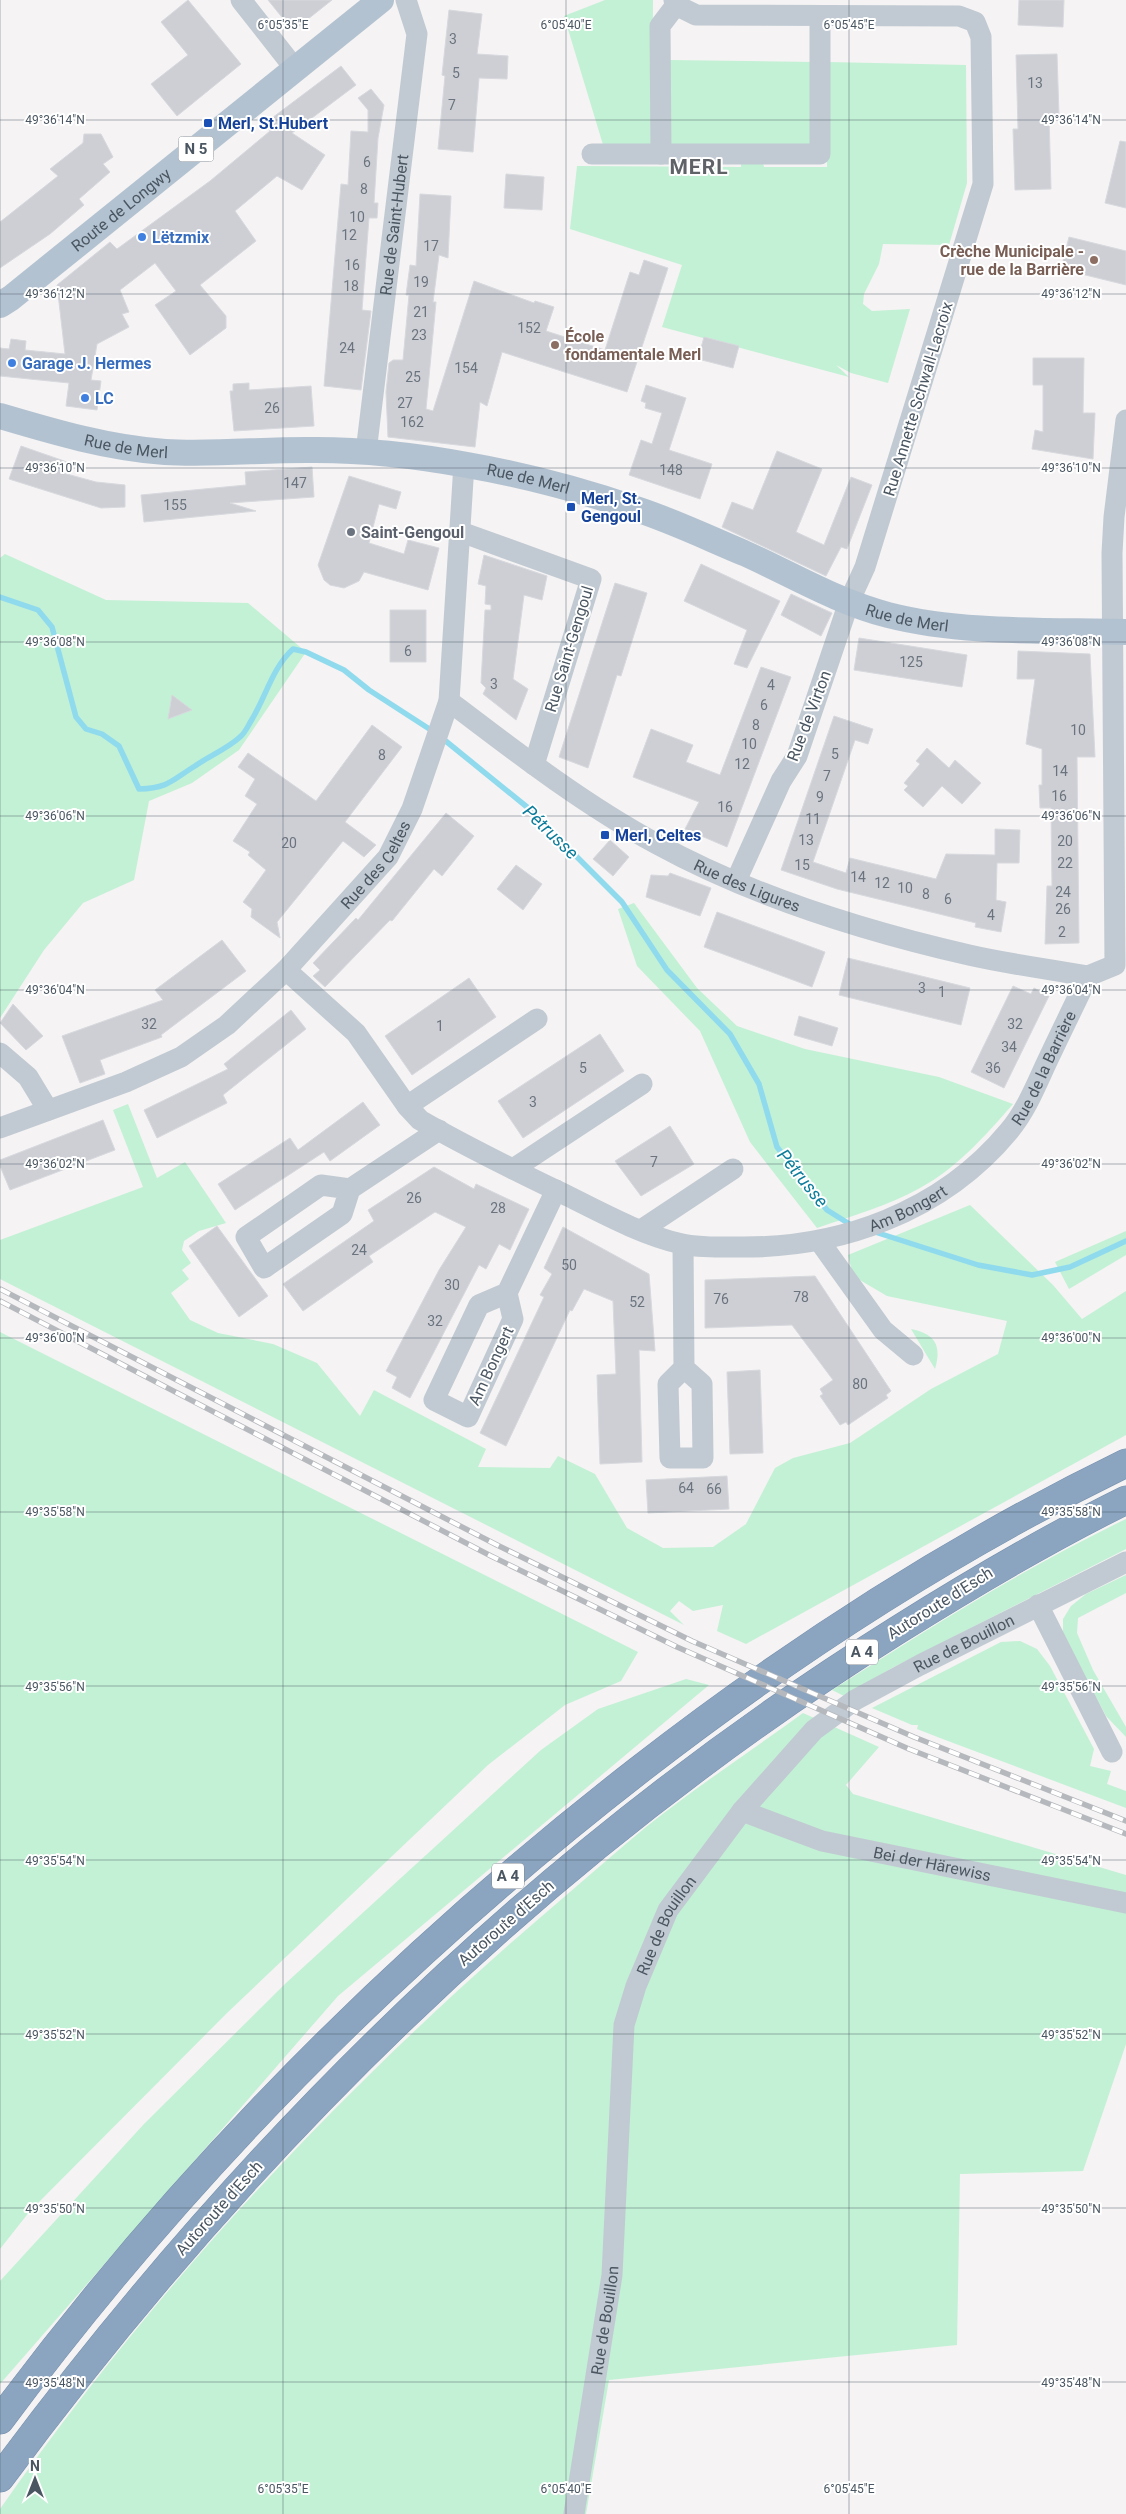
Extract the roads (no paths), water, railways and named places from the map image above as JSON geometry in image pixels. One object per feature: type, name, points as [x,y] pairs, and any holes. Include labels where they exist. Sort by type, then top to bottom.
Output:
[{"type":"highway","name":"Autoroute d'Esch","points":[[0,2420],[50,2353],[168,2213],[245,2126],[312,2056],[442,1932],[557,1833],[699,1723],[803,1649],[982,1539],[1071,1490],[1126,1463]]},
{"type":"highway","name":"Autoroute d'Esch","points":[[0,2478],[69,2385],[182,2248],[280,2140],[335,2082],[460,1963],[573,1864],[715,1753],[828,1674],[992,1570],[1126,1500]]},
{"type":"main road","name":"Route de Longwy","points":[[0,305],[296,70],[381,0]]},
{"type":"main road","name":"Rue de Merl","points":[[0,416],[86,440],[162,452],[221,454],[316,450],[366,452],[464,464],[523,476],[638,509],[749,555],[849,602],[888,615],[936,624],[1021,630],[1119,632]]},
{"type":"street","points":[[241,0],[296,70]]},
{"type":"street","name":"Rue de Saint-Hubert","points":[[366,452],[418,34],[406,0]]},
{"type":"street","points":[[661,154],[660,26],[675,3]]},
{"type":"street","name":"Rue Annette Schwall-Lacroix","points":[[675,3],[696,15],[959,16],[975,22],[981,37],[983,184],[866,567],[849,602]]},
{"type":"street","points":[[592,154],[820,154],[820,16]]},
{"type":"street","points":[[1088,976],[1120,966],[1115,774],[1119,632],[1114,517],[1126,420]]},
{"type":"street","name":"Rue des Celtes","points":[[0,1128],[126,1082],[181,1057],[228,1025],[286,970],[388,857],[412,809],[449,701],[464,464]]},
{"type":"street","name":"Rue Saint-Gengoul","points":[[461,532],[591,579],[534,765]]},
{"type":"street","name":"Rue de Virton","points":[[736,881],[781,781],[797,756],[849,602]]},
{"type":"street","name":"Rue des Ligures","points":[[449,701],[554,780],[656,844],[736,881],[831,916],[900,937],[970,955],[1088,976]]},
{"type":"street","name":"Am Bongert","points":[[286,970],[356,1033],[407,1106],[420,1120],[556,1190],[641,1230],[683,1245],[767,1248],[820,1242],[844,1235],[892,1218],[931,1198],[960,1178],[986,1155]]},
{"type":"street","name":"Rue de la Barrière","points":[[986,1155],[1010,1130],[1028,1102],[1088,976]]},
{"type":"street","points":[[407,1106],[537,1019]]},
{"type":"street","points":[[0,1053],[28,1077],[48,1110]]},
{"type":"street","points":[[513,1169],[642,1084]]},
{"type":"street","points":[[350,1189],[321,1185],[246,1237],[264,1268],[342,1214],[350,1189],[439,1130]]},
{"type":"street","points":[[641,1230],[733,1169]]},
{"type":"street","points":[[507,1293],[556,1190]]},
{"type":"street","points":[[820,1242],[883,1330],[913,1355]]},
{"type":"street","points":[[683,1245],[684,1368]]},
{"type":"street","name":"Am Bongert","points":[[507,1293],[513,1319],[468,1417],[434,1400],[478,1304],[507,1293]]},
{"type":"street","name":"Rue de Bouillon","points":[[574,2514],[612,2275],[624,2024],[636,1986],[668,1910],[742,1810],[814,1730],[856,1700],[1038,1605],[1126,1562]]},
{"type":"street","points":[[1038,1605],[1112,1752]]},
{"type":"street","name":"Bei der Härewiss","points":[[742,1810],[822,1841],[1126,1903]]},
{"type":"waterway","name":"Pétrusse","points":[[0,597],[38,610],[52,627],[76,717],[86,729],[102,734],[119,746],[139,789],[157,787],[170,782],[240,737],[256,712],[280,665],[293,649],[306,652],[344,670],[369,690],[434,732]]},
{"type":"waterway","name":"Pétrusse","points":[[442,738],[527,807],[622,902],[667,970],[730,1034],[759,1084],[777,1147],[827,1210],[851,1225]]},
{"type":"waterway","name":"Pétrusse","points":[[872,1231],[978,1265],[1032,1275],[1070,1267],[1126,1241]]},
{"type":"railway","points":[[0,1289],[497,1545],[692,1641],[914,1737],[1126,1821]]},
{"type":"railway","points":[[0,1301],[491,1556],[677,1647],[909,1749],[1126,1834]]},
{"type":"place","name":"Merl, St.Hubert","points":[[208,123]]},
{"type":"place","name":"Lëtzmix","points":[[142,237]]},
{"type":"place","name":"Crèche Municipale - rue de la Barrière","points":[[1094,260]]},
{"type":"place","name":"École fondamentale Merl","points":[[555,345]]},
{"type":"place","name":"Garage J. Hermes","points":[[12,363]]},
{"type":"place","name":"LC","points":[[85,398]]},
{"type":"place","name":"Merl, St. Gengoul","points":[[571,507]]},
{"type":"place","name":"Saint-Gengoul","points":[[351,532]]},
{"type":"place","name":"Merl, Celtes","points":[[605,835]]},
{"type":"district","name":"MERL","points":[[699,167]]}]
